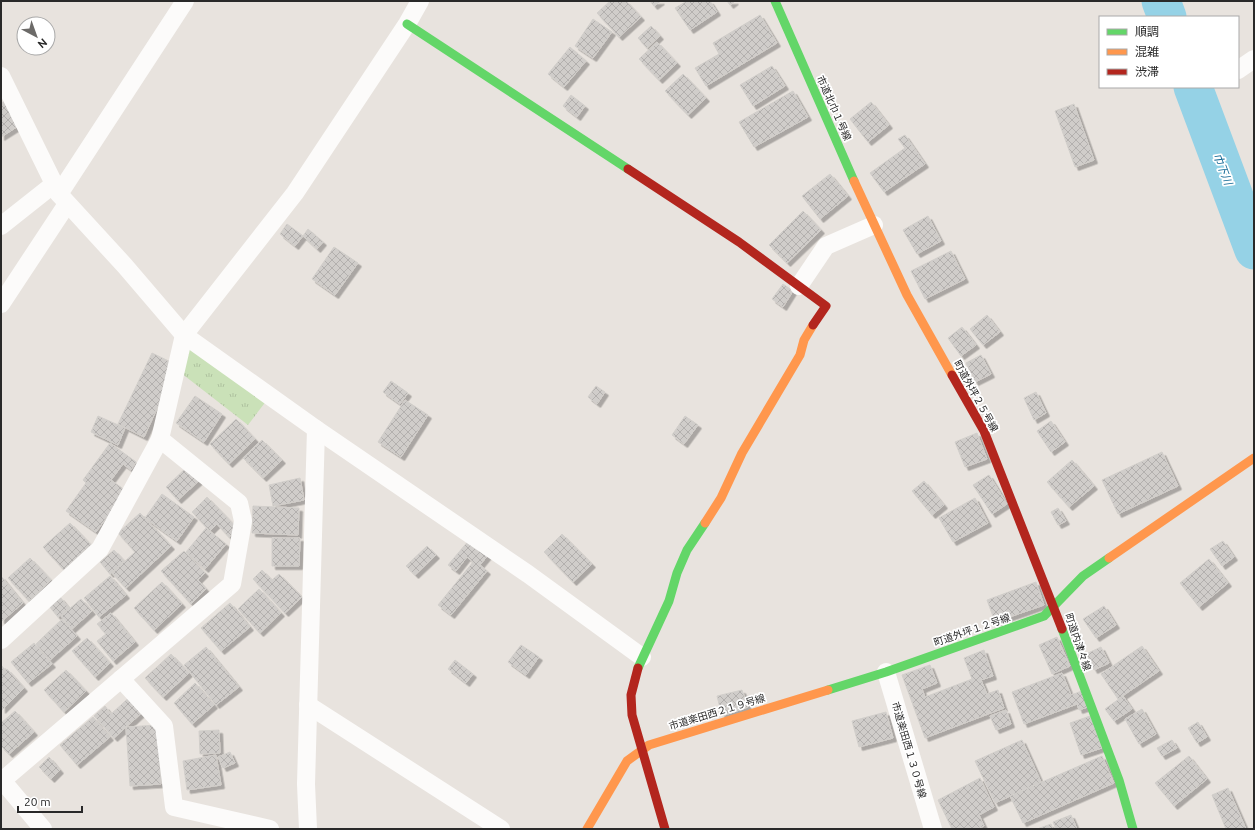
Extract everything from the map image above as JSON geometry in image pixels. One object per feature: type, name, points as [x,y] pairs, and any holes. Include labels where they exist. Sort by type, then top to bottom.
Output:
[{"type":"street","points":[[1,304],[60,194],[186,1]]},
{"type":"street","points":[[1,640],[100,549],[160,439],[184,335],[295,193],[407,24],[420,1]]},
{"type":"street","name":"市道北巾１号線","points":[[775,1],[874,224]]},
{"type":"street","points":[[407,24],[739,242],[826,306],[804,340],[800,355],[742,453],[721,498],[688,550],[677,574],[669,601],[642,657],[631,695],[632,715],[666,829]]},
{"type":"street","points":[[1239,69],[1254,59]]},
{"type":"street","points":[[1,76],[60,194],[126,266],[184,335],[316,429],[528,574],[642,657]]},
{"type":"street","points":[[1,226],[60,194]]},
{"type":"street","points":[[799,286],[826,246],[874,224]]},
{"type":"street","name":"町道外坪２５号線","points":[[874,224],[907,295],[984,431],[1054,607]]},
{"type":"street","points":[[308,829],[306,784],[316,429]]},
{"type":"street","points":[[43,829],[2,779],[121,680],[232,584],[243,521],[239,503],[160,439]]},
{"type":"street","name":"町道内津々線","points":[[1134,829],[1119,780],[1054,607],[1083,576],[1254,458]]},
{"type":"street","name":"町道外坪１２号線","points":[[890,670],[1044,616],[1054,607]]},
{"type":"street","name":"市道楽田西２１９号線","points":[[587,829],[627,761],[642,749],[655,742],[890,670]]},
{"type":"street","name":"市道楽田西１３０号線","points":[[890,670],[933,829]]},
{"type":"street","points":[[121,680],[164,726],[174,806],[270,829]]},
{"type":"street","points":[[308,705],[501,829]]},
{"type":"green space","points":[[191,344],[267,400],[248,425],[181,373]]},
{"type":"building","points":[[610,1],[626,1],[641,17],[619,37],[597,13]]},
{"type":"building","points":[[650,1],[661,1],[654,6]]},
{"type":"building","points":[[687,1],[710,1],[717,12],[690,30],[675,8]]},
{"type":"building","points":[[727,1],[735,1],[730,5]]},
{"type":"building","points":[[760,15],[777,43],[706,86],[695,68],[719,54],[713,43]]},
{"type":"building","points":[[593,19],[612,32],[593,58],[575,46]]},
{"type":"building","points":[[651,26],[660,36],[647,48],[638,38]]},
{"type":"building","points":[[657,42],[677,63],[659,80],[639,59]]},
{"type":"building","points":[[570,47],[586,61],[564,87],[548,74]]},
{"type":"building","points":[[772,66],[785,86],[753,106],[740,85]]},
{"type":"building","points":[[683,74],[706,98],[688,115],[665,91]]},
{"type":"building","points":[[793,91],[808,117],[754,147],[739,122]]},
{"type":"building","points":[[571,95],[585,106],[577,117],[563,106]]},
{"type":"building","points":[[5,101],[20,125],[1,137],[1,103]]},
{"type":"building","points":[[871,102],[889,125],[868,142],[850,119]]},
{"type":"building","points":[[1074,104],[1094,160],[1075,167],[1055,111]]},
{"type":"building","points":[[905,135],[925,164],[884,192],[870,173],[905,148],[898,139]]},
{"type":"building","points":[[830,174],[848,196],[820,219],[802,196]]},
{"type":"building","points":[[803,211],[821,230],[787,263],[769,245]]},
{"type":"building","points":[[928,216],[941,241],[917,254],[903,230]]},
{"type":"building","points":[[287,224],[303,236],[295,246],[280,234]]},
{"type":"building","points":[[308,229],[323,242],[317,249],[303,236]]},
{"type":"building","points":[[334,247],[358,263],[335,295],[312,279]]},
{"type":"building","points":[[951,251],[965,279],[925,299],[911,271]]},
{"type":"building","points":[[783,284],[793,291],[783,307],[772,299]]},
{"type":"building","points":[[987,315],[1000,332],[983,345],[970,329]]},
{"type":"building","points":[[962,327],[976,345],[961,356],[948,338]]},
{"type":"building","points":[[152,353],[177,365],[144,437],[118,424]]},
{"type":"building","points":[[981,355],[991,374],[975,382],[966,363]]},
{"type":"building","points":[[391,381],[408,393],[400,404],[383,392]]},
{"type":"building","points":[[596,386],[605,392],[597,404],[588,397]]},
{"type":"building","points":[[1036,392],[1046,413],[1034,420],[1024,398]]},
{"type":"building","points":[[195,396],[222,414],[204,442],[176,423]]},
{"type":"building","points":[[405,400],[428,415],[401,457],[378,442]]},
{"type":"building","points":[[98,416],[125,428],[118,445],[91,432]]},
{"type":"building","points":[[685,416],[698,425],[684,444],[672,435]]},
{"type":"building","points":[[236,419],[255,439],[229,464],[210,444]]},
{"type":"building","points":[[1051,421],[1065,442],[1051,452],[1037,431]]},
{"type":"building","points":[[977,433],[987,459],[965,467],[955,442]]},
{"type":"building","points":[[262,440],[282,460],[263,478],[243,458]]},
{"type":"building","points":[[110,443],[136,462],[131,470],[123,464],[111,480],[126,491],[96,532],[66,511],[86,483],[83,480]]},
{"type":"building","points":[[1162,452],[1178,486],[1118,514],[1102,480]]},
{"type":"building","points":[[1072,460],[1094,486],[1069,507],[1047,482]]},
{"type":"building","points":[[188,466],[201,479],[178,500],[166,487]]},
{"type":"building","points":[[989,475],[1007,504],[992,514],[973,485]]},
{"type":"building","points":[[300,478],[304,500],[273,506],[269,485]]},
{"type":"building","points":[[924,481],[944,505],[932,515],[912,491]]},
{"type":"building","points":[[162,494],[194,517],[177,541],[145,518]]},
{"type":"building","points":[[207,497],[238,529],[229,537],[217,524],[210,531],[192,512]]},
{"type":"building","points":[[975,498],[988,523],[953,542],[939,518]]},
{"type":"building","points":[[253,506],[299,508],[298,535],[252,533]]},
{"type":"building","points":[[1058,508],[1066,521],[1058,525],[1051,512]]},
{"type":"building","points":[[140,513],[171,546],[126,588],[112,573],[135,552],[118,533]]},
{"type":"building","points":[[70,523],[91,545],[64,570],[43,547]]},
{"type":"building","points":[[206,528],[226,544],[205,569],[186,552]]},
{"type":"building","points":[[562,534],[592,564],[573,582],[544,552]]},
{"type":"building","points":[[272,538],[300,538],[299,566],[272,566]]},
{"type":"building","points":[[470,539],[489,554],[480,565],[487,571],[451,615],[438,605],[473,562],[467,557],[456,571],[448,565]]},
{"type":"building","points":[[1223,541],[1234,557],[1222,566],[1210,549]]},
{"type":"building","points":[[427,546],[436,555],[415,575],[406,566]]},
{"type":"building","points":[[114,550],[124,561],[110,574],[100,562]]},
{"type":"building","points":[[184,551],[205,573],[198,580],[206,589],[191,604],[161,571]]},
{"type":"building","points":[[30,558],[51,580],[29,601],[8,578]]},
{"type":"building","points":[[1209,559],[1228,583],[1199,607],[1180,583]]},
{"type":"building","points":[[262,570],[272,580],[279,574],[302,597],[285,613],[253,579]]},
{"type":"building","points":[[1,576],[23,603],[2,621],[1,620]]},
{"type":"building","points":[[110,576],[126,595],[99,617],[84,598]]},
{"type":"building","points":[[162,582],[182,604],[154,630],[134,608]]},
{"type":"building","points":[[1036,582],[1044,605],[995,622],[987,600]]},
{"type":"building","points":[[259,589],[281,613],[260,633],[238,609]]},
{"type":"building","points":[[60,597],[69,608],[58,617],[49,606]]},
{"type":"building","points":[[81,599],[92,611],[72,629],[61,616]]},
{"type":"building","points":[[230,603],[250,627],[221,651],[201,628]]},
{"type":"building","points":[[1104,606],[1116,625],[1096,638],[1083,619]]},
{"type":"building","points":[[111,613],[135,642],[113,661],[97,641],[106,634],[97,624]]},
{"type":"building","points":[[62,619],[77,636],[50,660],[36,644]]},
{"type":"building","points":[[1057,637],[1070,666],[1052,674],[1039,645]]},
{"type":"building","points":[[87,638],[110,663],[95,677],[72,651]]},
{"type":"building","points":[[34,643],[52,664],[28,683],[11,662]]},
{"type":"building","points":[[521,645],[539,657],[526,675],[508,662]]},
{"type":"building","points":[[1142,646],[1159,671],[1118,699],[1101,674]]},
{"type":"building","points":[[206,647],[239,687],[216,705],[184,665]]},
{"type":"building","points":[[1101,647],[1109,663],[1094,670],[1086,654]]},
{"type":"building","points":[[984,650],[993,676],[981,680],[987,694],[998,690],[1004,708],[925,738],[902,675],[930,665],[937,683],[922,689],[925,697],[972,679],[964,658]]},
{"type":"building","points":[[171,654],[189,673],[163,697],[145,678]]},
{"type":"building","points":[[455,660],[473,674],[466,683],[448,669]]},
{"type":"building","points":[[1,665],[5,670],[1,674]]},
{"type":"building","points":[[7,669],[24,688],[2,710],[1,674]]},
{"type":"building","points":[[66,670],[86,691],[64,712],[44,690]]},
{"type":"building","points":[[1062,673],[1071,695],[1082,691],[1088,707],[1079,710],[1077,704],[1024,724],[1012,692]]},
{"type":"building","points":[[195,683],[214,705],[192,724],[174,703]]},
{"type":"building","points":[[742,690],[748,707],[722,716],[717,696]]},
{"type":"building","points":[[133,694],[146,709],[114,738],[94,716],[105,706],[111,714]]},
{"type":"building","points":[[1123,696],[1132,709],[1114,721],[1105,709]]},
{"type":"building","points":[[1142,709],[1156,734],[1139,744],[1125,719]]},
{"type":"building","points":[[1006,710],[1011,724],[996,730],[990,716]]},
{"type":"building","points":[[15,711],[34,732],[9,754],[1,746],[1,723]]},
{"type":"building","points":[[886,712],[893,738],[859,747],[852,721]]},
{"type":"building","points":[[1090,716],[1102,748],[1081,755],[1070,723]]},
{"type":"building","points":[[93,717],[110,737],[77,765],[60,745]]},
{"type":"building","points":[[1198,722],[1207,737],[1197,743],[1188,728]]},
{"type":"building","points":[[158,725],[161,784],[130,786],[126,727]]},
{"type":"building","points":[[219,730],[220,753],[200,754],[199,731]]},
{"type":"building","points":[[1022,740],[1041,782],[995,803],[975,761]]},
{"type":"building","points":[[1172,740],[1177,748],[1162,756],[1157,748]]},
{"type":"building","points":[[230,752],[235,763],[223,768],[218,757]]},
{"type":"building","points":[[216,755],[221,785],[187,790],[183,761]]},
{"type":"building","points":[[1102,756],[1114,783],[1023,823],[1010,796]]},
{"type":"building","points":[[1189,756],[1207,779],[1174,806],[1155,783]]},
{"type":"building","points":[[49,757],[60,770],[51,779],[39,767]]},
{"type":"building","points":[[980,778],[994,807],[979,815],[984,826],[977,829],[952,829],[938,800]]},
{"type":"building","points":[[1228,788],[1246,829],[1226,829],[1212,795]]},
{"type":"building","points":[[1071,815],[1077,829],[1056,829],[1053,822]]},
{"type":"building","points":[[1051,824],[1053,829],[1037,829]]},
{"type":"waterway","name":"巾下川","points":[[1161,1],[1167,16]]},
{"type":"waterway","name":"巾下川","points":[[1193,88],[1254,250]]},
{"type":"traffic: fast","points":[[775,1],[854,181]]},
{"type":"traffic: fast","points":[[407,24],[628,169]]},
{"type":"traffic: fast","points":[[638,668],[669,601],[677,573],[687,550],[705,523]]},
{"type":"traffic: fast","points":[[828,690],[886,672],[1044,616],[1083,576],[1109,558]]},
{"type":"traffic: fast","points":[[1062,629],[1119,780],[1133,829]]},
{"type":"traffic: slow","points":[[854,181],[907,295],[952,375]]},
{"type":"traffic: slow","points":[[705,523],[721,498],[742,453],[800,355],[804,340],[813,325]]},
{"type":"traffic: slow","points":[[1109,558],[1254,458]]},
{"type":"traffic: slow","points":[[587,829],[627,761],[649,745],[828,690]]},
{"type":"traffic: jam","points":[[628,169],[739,242],[826,306],[813,325]]},
{"type":"traffic: jam","points":[[952,375],[984,431],[1062,629]]},
{"type":"traffic: jam","points":[[638,668],[631,695],[632,715],[665,829]]}]
